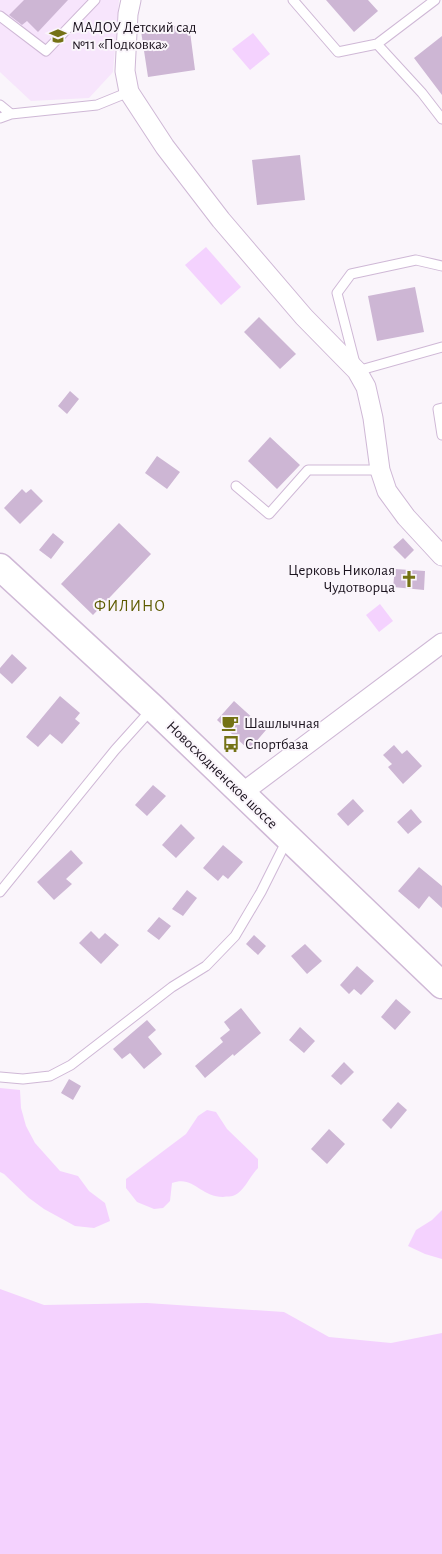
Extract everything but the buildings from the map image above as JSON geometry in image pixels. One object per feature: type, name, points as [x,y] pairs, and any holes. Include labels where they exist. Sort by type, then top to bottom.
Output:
[{"type":"main road","name":"Новосходненское шоссе","points":[[0,567],[153,708],[442,985]]},
{"type":"street","points":[[131,0],[128,14],[125,71],[129,92],[165,147],[221,220],[304,316],[357,371],[366,387],[380,470],[387,491],[406,517],[442,556]]},
{"type":"street","points":[[242,793],[442,643]]},
{"type":"lane","points":[[0,16],[46,51],[95,0]]},
{"type":"lane","points":[[293,0],[338,52],[377,44],[435,0]]},
{"type":"lane","points":[[377,44],[422,93],[442,119]]},
{"type":"lane","points":[[0,118],[11,114],[97,105],[129,92]]},
{"type":"lane","points":[[0,105],[11,114]]},
{"type":"lane","points":[[442,266],[416,260],[351,274],[338,292],[357,371],[442,347]]},
{"type":"lane","points":[[442,408],[438,409],[442,435]]},
{"type":"lane","points":[[236,486],[269,514],[308,470],[380,470]]},
{"type":"lane","points":[[0,892],[115,750],[153,708]]},
{"type":"lane","points":[[0,1077],[23,1079],[50,1076],[71,1065],[165,992],[206,966],[234,936],[261,892],[288,838]]},
{"type":"shaded area","name":"МАДОУ Детский сад №11 «Подковка»","points":[[0,0],[119,0],[113,72],[89,98],[31,101],[0,72]]},
{"type":"shaded area","points":[[253,33],[270,54],[250,70],[232,49]]},
{"type":"shaded area","points":[[206,247],[241,287],[221,305],[185,265]]},
{"type":"shaded area","points":[[380,604],[393,621],[379,632],[366,615]]},
{"type":"shaded area","points":[[0,1088],[20,1090],[21,1108],[26,1126],[35,1143],[60,1171],[78,1176],[89,1191],[105,1203],[110,1221],[94,1228],[75,1226],[44,1209],[0,1172]]},
{"type":"shaded area","points":[[207,1110],[216,1112],[227,1129],[258,1159],[258,1168],[244,1187],[234,1196],[223,1197],[208,1194],[192,1184],[180,1181],[172,1183],[170,1201],[163,1208],[154,1209],[137,1202],[126,1188],[126,1179],[186,1134],[198,1116]]},
{"type":"shaded area","points":[[442,1210],[442,1259],[408,1246],[416,1230],[432,1220]]},
{"type":"shaded area","points":[[0,1289],[44,1305],[147,1303],[284,1312],[329,1337],[391,1343],[442,1333],[442,1554],[0,1554]]},
{"type":"place","name":"МАДОУ Детский сад №11 «Подковка»","points":[[58,36]]},
{"type":"place","name":"Церковь Николая Чудотворца","points":[[409,579]]},
{"type":"place","name":"Шашлычная","points":[[230,723]]},
{"type":"place","name":"Спортбаза","points":[[231,744]]},
{"type":"district","name":"ФИЛИНО","points":[[130,606]]}]
